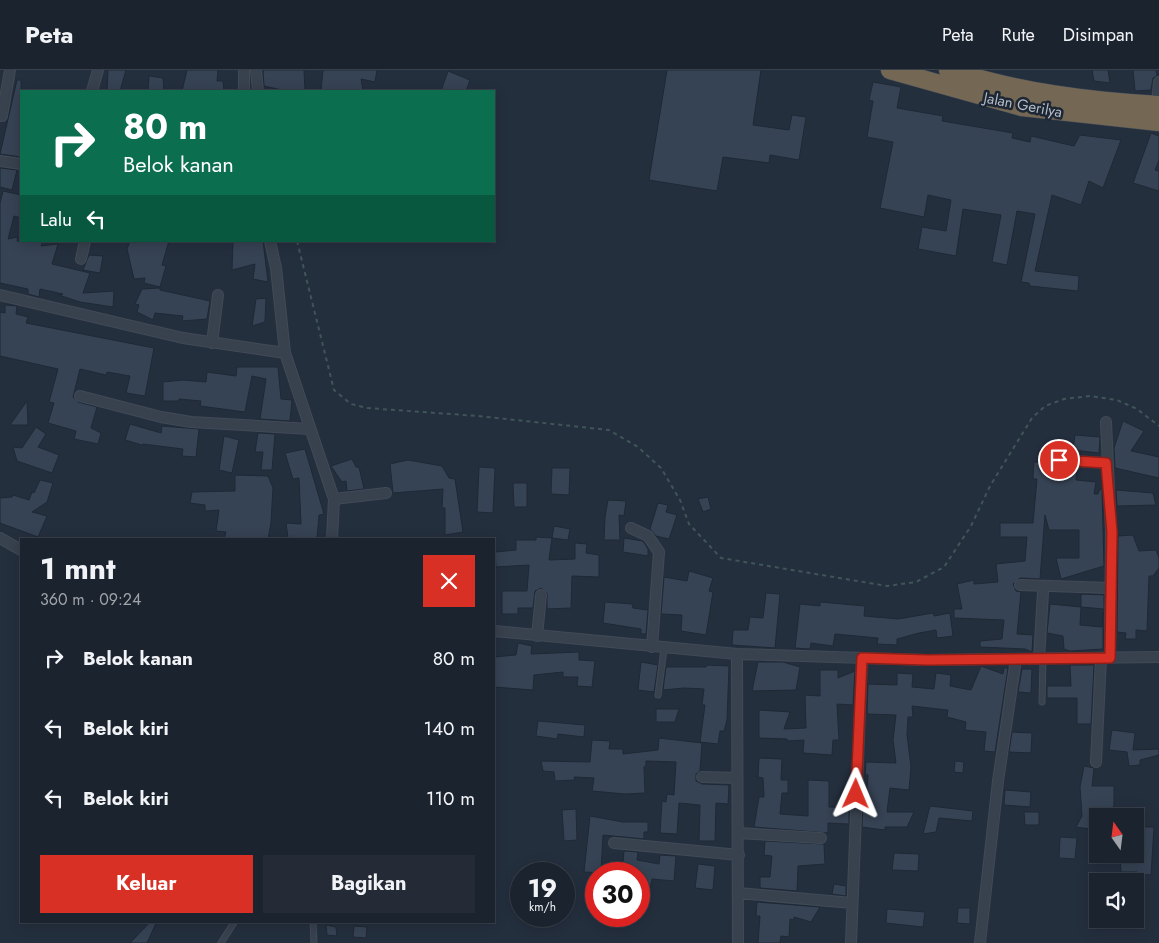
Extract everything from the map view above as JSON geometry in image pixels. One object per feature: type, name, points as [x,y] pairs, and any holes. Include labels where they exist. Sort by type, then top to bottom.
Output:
[{"type":"highway","name":"Jalan Gerilya","points":[[890,70],[1022,108],[1158,111]]},
{"type":"highway","name":"Jalan Gerilya","points":[[948,70],[1021,90],[1158,111]]},
{"type":"street","points":[[2,116],[10,70]]},
{"type":"street","points":[[92,90],[98,70]]},
{"type":"street","points":[[244,70],[244,90]]},
{"type":"street","points":[[256,70],[258,90]]},
{"type":"street","points":[[1158,111],[1159,82]]},
{"type":"street","points":[[0,161],[20,164]]},
{"type":"street","points":[[81,259],[85,242]]},
{"type":"street","points":[[270,242],[276,268],[285,353],[334,499],[332,538]]},
{"type":"street","points":[[0,295],[102,320],[212,343],[285,353]]},
{"type":"street","points":[[212,343],[218,295]]},
{"type":"street","points":[[80,396],[161,417],[191,422],[310,429]]},
{"type":"street","points":[[1096,762],[1111,588],[1112,532],[1106,463],[1106,422]]},
{"type":"street","points":[[1052,472],[1053,463],[1056,460],[1106,463]]},
{"type":"street","points":[[334,499],[386,493]]},
{"type":"street","points":[[630,528],[648,536],[659,552],[652,647]]},
{"type":"street","points":[[0,538],[20,549]]},
{"type":"street","points":[[1020,584],[1111,588]]},
{"type":"street","points":[[1041,659],[1043,592]]},
{"type":"street","points":[[537,636],[541,595]]},
{"type":"street","points":[[495,631],[664,649],[737,654],[862,658],[1159,658]]},
{"type":"street","points":[[737,654],[738,943]]},
{"type":"street","points":[[851,943],[862,658]]},
{"type":"street","points":[[980,943],[998,781],[1016,659]]},
{"type":"street","points":[[702,777],[738,778]]},
{"type":"street","points":[[738,833],[821,838]]},
{"type":"street","points":[[614,843],[738,855]]},
{"type":"street","points":[[738,893],[852,903]]},
{"type":"lane","points":[[658,695],[664,649]]},
{"type":"lane","points":[[1041,659],[1042,702]]},
{"type":"lane","points":[[221,943],[234,923]]},
{"type":"lane","points":[[313,923],[314,943]]},
{"type":"path","points":[[297,242],[334,390],[351,404],[367,408],[478,416],[609,430],[638,446],[661,468],[680,500],[689,524],[721,558],[887,586],[916,582],[944,567],[971,526],[990,486],[1032,418],[1045,406],[1064,398],[1090,396],[1117,400],[1137,409],[1159,426]]},
{"type":"building","points":[[108,70],[126,70],[120,90],[107,90]]},
{"type":"building","points":[[187,70],[218,70],[217,81],[223,81],[224,90],[182,90]]},
{"type":"building","points":[[263,70],[304,70],[305,90],[282,90],[264,86]]},
{"type":"building","points":[[323,70],[377,70],[375,82],[361,79],[363,90],[321,90]]},
{"type":"building","points":[[667,70],[761,70],[753,125],[789,130],[792,115],[806,117],[799,160],[770,155],[769,163],[723,157],[717,191],[649,180]]},
{"type":"building","points":[[1092,70],[1108,70],[1110,83],[1094,81]]},
{"type":"building","points":[[1133,70],[1156,70],[1157,76],[1153,78],[1151,90],[1135,91]]},
{"type":"building","points":[[448,71],[470,80],[466,90],[441,90]]},
{"type":"building","points":[[149,76],[163,78],[164,90],[148,90]]},
{"type":"building","points":[[17,80],[21,80],[20,157],[0,154]]},
{"type":"building","points":[[873,82],[901,87],[897,108],[943,116],[942,121],[1013,133],[1012,138],[1030,142],[1031,136],[1074,146],[1080,135],[1121,140],[1103,188],[1089,181],[1081,205],[1052,195],[1035,271],[1079,276],[1078,291],[1030,286],[1029,283],[1021,282],[1035,214],[1017,211],[1007,265],[992,262],[1001,215],[963,209],[956,256],[918,249],[922,227],[946,231],[951,200],[928,195],[924,217],[880,208],[893,142],[867,137],[873,101],[869,100]]},
{"type":"building","points":[[1151,133],[1159,136],[1159,160],[1155,170],[1159,171],[1159,191],[1133,183]]},
{"type":"building","points":[[0,168],[17,170],[12,190],[0,187]]},
{"type":"building","points":[[3,191],[20,195],[20,218],[14,216],[8,239],[18,237],[17,241],[20,242],[43,242],[41,246],[58,244],[52,264],[90,273],[83,293],[114,291],[113,307],[80,302],[59,295],[63,294],[40,289],[39,297],[28,294],[28,289],[0,283],[0,203]]},
{"type":"building","points":[[130,242],[169,242],[162,265],[166,266],[160,287],[144,283],[145,278],[134,279],[127,249]]},
{"type":"building","points":[[233,242],[263,242],[268,282],[253,279],[255,264],[232,270]]},
{"type":"building","points":[[89,255],[103,256],[100,273],[83,270]]},
{"type":"building","points":[[160,288],[160,290],[210,301],[207,319],[182,321],[183,316],[155,313],[153,320],[137,312],[139,305],[135,304],[142,289]]},
{"type":"building","points":[[266,298],[265,322],[252,326],[256,299]]},
{"type":"building","points":[[5,305],[17,306],[16,314],[28,317],[26,323],[154,348],[145,396],[126,393],[130,376],[107,372],[106,375],[80,369],[73,397],[78,402],[97,407],[91,428],[101,433],[98,444],[74,439],[76,431],[48,423],[54,403],[49,402],[58,369],[0,356],[0,312],[5,313]]},
{"type":"building","points":[[237,367],[278,367],[281,399],[292,400],[290,421],[260,419],[266,379],[252,376],[245,412],[200,406],[201,401],[179,399],[179,401],[163,401],[163,382],[183,380],[206,382],[207,372],[236,376]]},
{"type":"building","points":[[27,401],[28,425],[10,425]]},
{"type":"building","points":[[1123,421],[1144,431],[1131,451],[1159,457],[1159,478],[1115,468],[1114,448]]},
{"type":"building","points":[[130,424],[161,433],[162,426],[199,429],[196,457],[182,456],[183,449],[142,445],[125,440]]},
{"type":"building","points":[[36,427],[46,434],[38,447],[59,455],[52,473],[17,461],[13,447],[22,448]]},
{"type":"building","points":[[258,433],[275,434],[272,470],[261,470],[263,452],[255,452]]},
{"type":"building","points":[[1075,435],[1100,437],[1099,453],[1073,450]]},
{"type":"building","points":[[224,436],[239,440],[232,473],[219,470]]},
{"type":"building","points":[[305,449],[324,514],[319,515],[317,538],[288,538],[286,523],[301,524],[299,478],[293,479],[285,453]]},
{"type":"building","points":[[352,459],[356,467],[359,467],[364,489],[347,491],[346,481],[342,482],[331,466]]},
{"type":"building","points":[[408,460],[442,466],[449,478],[455,479],[463,532],[445,535],[445,508],[442,508],[443,489],[393,493],[390,464]]},
{"type":"building","points":[[1034,462],[1046,462],[1046,474],[1051,479],[1057,476],[1059,467],[1077,468],[1076,480],[1096,482],[1094,494],[1098,494],[1100,489],[1102,489],[1104,566],[1061,579],[1056,558],[1079,558],[1079,530],[1049,530],[1045,515],[1040,579],[1020,578],[1013,584],[1016,591],[1021,592],[1017,634],[1033,635],[1032,652],[1025,649],[980,647],[980,641],[1002,639],[1004,620],[954,618],[954,609],[962,609],[957,584],[974,580],[974,584],[998,582],[996,564],[1025,561],[1027,537],[1000,537],[1000,523],[1033,523],[1037,479],[1033,479]]},
{"type":"building","points":[[479,467],[495,468],[493,513],[477,512]]},
{"type":"building","points":[[552,468],[570,468],[569,495],[551,494]]},
{"type":"building","points":[[235,475],[268,476],[273,488],[268,538],[224,538],[226,532],[216,531],[219,510],[205,511],[205,505],[190,503],[192,492],[235,491]]},
{"type":"building","points":[[40,480],[53,483],[47,502],[32,512],[47,516],[38,537],[0,523],[0,498],[12,497],[13,495],[29,500]]},
{"type":"building","points":[[513,483],[527,483],[527,507],[514,507]]},
{"type":"building","points":[[1116,490],[1153,493],[1156,505],[1117,506]]},
{"type":"building","points":[[708,497],[711,509],[703,512],[698,499]]},
{"type":"building","points":[[608,500],[626,501],[624,516],[619,515],[620,540],[604,540]]},
{"type":"building","points":[[658,503],[668,505],[666,512],[677,515],[669,539],[656,536],[650,529]]},
{"type":"building","points":[[554,526],[570,529],[568,540],[552,538]]},
{"type":"building","points":[[1133,535],[1139,551],[1156,550],[1159,558],[1159,568],[1153,576],[1149,576],[1147,631],[1136,630],[1136,639],[1125,639],[1126,633],[1117,632],[1118,536]]},
{"type":"building","points":[[536,537],[552,538],[549,560],[575,559],[575,543],[587,544],[586,553],[599,555],[599,577],[572,576],[571,608],[547,609],[547,593],[541,588],[535,591],[533,608],[518,608],[518,614],[502,614],[502,591],[527,591],[529,565],[496,567],[495,552],[516,550],[516,540],[536,540]]},
{"type":"building","points":[[624,538],[643,541],[648,549],[648,556],[623,552]]},
{"type":"building","points":[[689,571],[713,578],[709,591],[713,592],[706,635],[681,631],[682,615],[661,614],[664,577],[687,581]]},
{"type":"building","points":[[766,593],[780,594],[775,648],[732,645],[733,630],[748,630],[750,617],[763,618]]},
{"type":"building","points":[[1081,594],[1104,595],[1104,609],[1081,607]]},
{"type":"building","points":[[605,602],[632,604],[633,608],[648,610],[646,634],[641,634],[641,629],[603,623]]},
{"type":"building","points":[[820,602],[865,606],[864,616],[898,619],[933,613],[934,616],[950,613],[953,636],[937,638],[936,630],[897,639],[897,645],[877,644],[878,638],[835,634],[833,646],[811,643],[810,649],[795,648],[800,604],[820,606]]},
{"type":"building","points":[[1050,604],[1081,607],[1080,625],[1102,627],[1103,612],[1103,649],[1070,651],[1064,649],[1063,636],[1047,633]]},
{"type":"building","points":[[518,643],[532,646],[531,654],[579,652],[579,660],[595,661],[592,687],[577,686],[578,677],[563,677],[563,672],[534,675],[533,690],[495,687],[495,657],[516,655]]},
{"type":"building","points":[[641,662],[658,665],[654,692],[638,690]]},
{"type":"building","points":[[758,662],[783,662],[800,667],[796,690],[752,691]]},
{"type":"building","points":[[707,665],[729,666],[727,720],[724,731],[720,731],[718,744],[700,742],[705,705],[702,705],[704,689],[663,690],[666,667],[706,667]]},
{"type":"building","points":[[1070,665],[1094,665],[1091,724],[1077,724],[1077,698],[1047,698],[1047,686],[1071,686]]},
{"type":"building","points":[[981,666],[1003,674],[1004,668],[1008,668],[995,752],[984,751],[986,732],[965,730],[966,722],[947,717],[948,710],[912,706],[913,717],[908,717],[907,734],[911,767],[909,790],[890,788],[887,812],[914,812],[907,827],[885,827],[885,830],[862,827],[863,800],[866,801],[868,775],[865,774],[866,762],[896,763],[893,740],[896,715],[867,714],[868,684],[897,685],[897,673],[913,674],[912,687],[934,689],[936,673],[951,675],[950,686],[971,690]]},
{"type":"building","points":[[1022,669],[1032,669],[1031,693],[1018,692]]},
{"type":"building","points":[[820,670],[838,670],[838,678],[855,671],[853,705],[837,704],[839,740],[833,740],[832,755],[803,753],[804,740],[787,741],[787,739],[759,738],[759,710],[790,712],[784,729],[806,728],[805,695],[820,696]]},
{"type":"building","points":[[656,709],[679,709],[675,722],[656,722]]},
{"type":"building","points":[[538,721],[585,725],[584,737],[558,734],[557,739],[536,736]]},
{"type":"building","points":[[1112,730],[1135,733],[1133,750],[1159,749],[1159,755],[1140,760],[1140,765],[1129,766],[1127,752],[1109,750]]},
{"type":"building","points":[[1012,732],[1032,733],[1031,753],[1009,752]]},
{"type":"building","points":[[659,738],[702,743],[700,771],[696,774],[696,781],[702,784],[729,785],[728,804],[716,803],[715,841],[699,841],[700,805],[679,803],[677,834],[660,833],[662,801],[666,802],[667,794],[674,795],[676,762],[646,761],[646,766],[644,767],[645,793],[625,794],[592,791],[594,778],[574,777],[575,780],[555,781],[554,772],[543,771],[541,761],[590,762],[592,740],[610,741],[609,749],[623,749],[623,754],[658,750]]},
{"type":"building","points":[[759,758],[782,759],[781,780],[788,780],[788,793],[782,793],[780,814],[808,816],[808,780],[829,781],[829,807],[849,808],[849,824],[828,823],[828,833],[754,827],[759,797],[764,797],[763,778],[758,777]]},
{"type":"building","points":[[955,761],[964,762],[963,773],[954,772]]},
{"type":"building","points":[[1084,766],[1094,768],[1092,786],[1114,786],[1114,807],[1089,808],[1089,829],[1076,827],[1082,816],[1080,787]]},
{"type":"building","points":[[1005,790],[1031,792],[1030,807],[1004,805]]},
{"type":"building","points":[[930,806],[973,811],[972,821],[939,818],[936,832],[923,834]]},
{"type":"building","points":[[576,809],[577,840],[564,841],[562,810]]},
{"type":"building","points":[[1024,812],[1039,812],[1039,825],[1025,825]]},
{"type":"building","points":[[590,816],[623,822],[648,822],[648,832],[644,832],[644,839],[603,835],[602,862],[585,862]]},
{"type":"building","points":[[1144,827],[1154,827],[1151,875],[1137,872],[1121,872],[1120,863],[1144,863]]},
{"type":"building","points":[[1060,837],[1077,838],[1075,859],[1059,858]]},
{"type":"building","points":[[765,841],[824,844],[825,864],[798,866],[797,891],[760,888],[760,877],[770,877],[772,856],[764,855]]},
{"type":"building","points":[[624,851],[638,852],[637,860],[648,862],[623,862]]},
{"type":"building","points":[[894,853],[919,854],[918,871],[892,870]]},
{"type":"building","points":[[660,855],[676,856],[674,881],[652,879],[650,890],[650,862],[659,864]]},
{"type":"building","points":[[698,864],[715,866],[713,890],[695,888]]},
{"type":"building","points":[[834,884],[846,886],[846,896],[832,894]]},
{"type":"building","points":[[757,902],[820,907],[811,922],[794,917],[794,920],[790,919],[789,937],[781,936],[780,943],[758,943],[760,916],[756,916]]},
{"type":"building","points":[[958,908],[970,908],[970,924],[957,923]]},
{"type":"building","points":[[887,909],[925,912],[923,927],[886,923]]},
{"type":"building","points":[[149,923],[156,923],[147,943],[130,943]]},
{"type":"building","points":[[326,925],[336,927],[337,936],[327,935]]},
{"type":"building","points":[[354,926],[367,927],[366,938],[353,937]]},
{"type":"route","points":[[856,794],[862,658],[928,660],[1110,658],[1112,532],[1106,463],[1059,460]]}]
